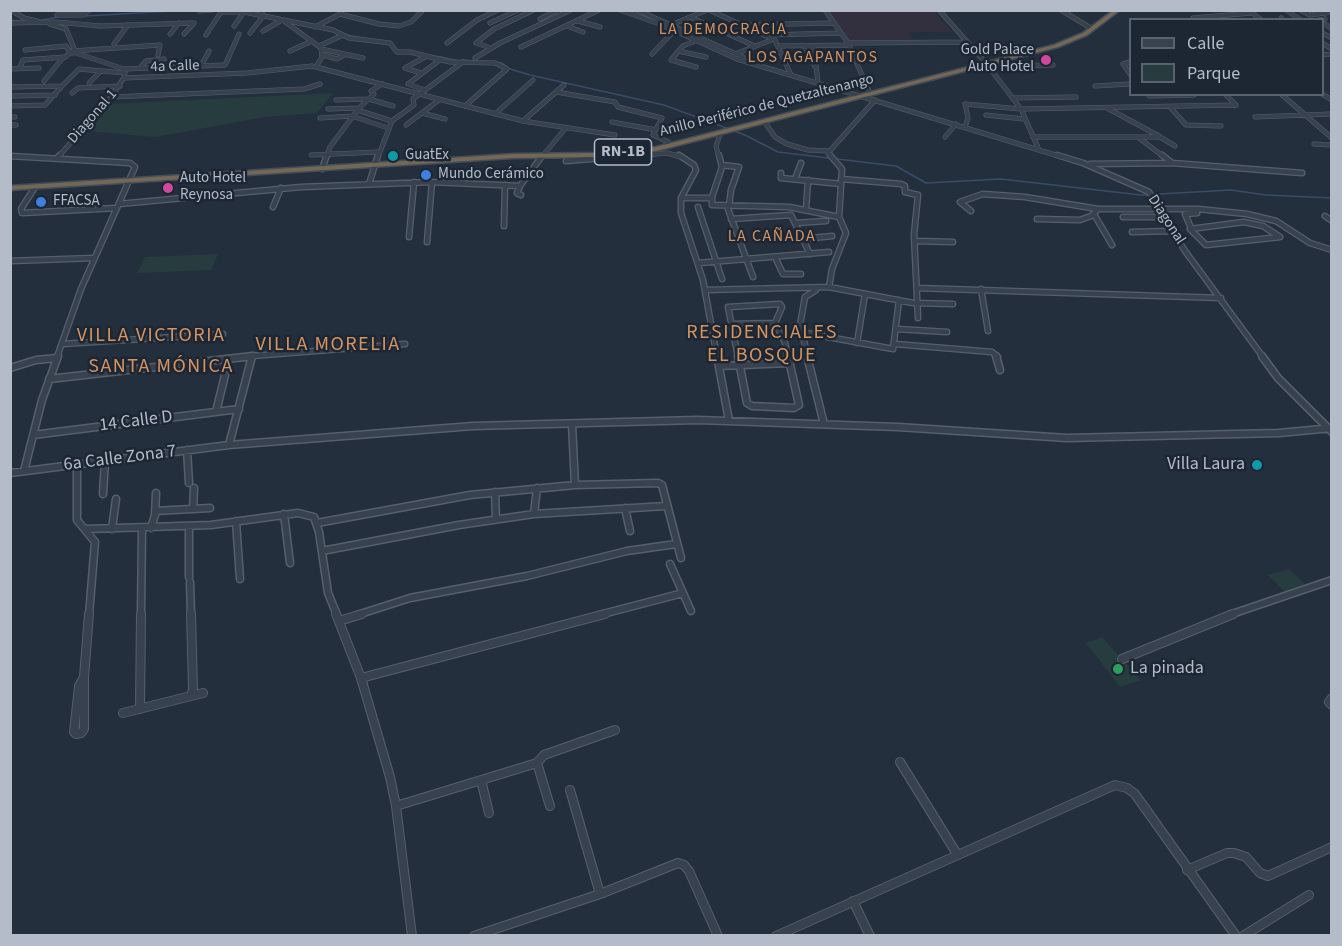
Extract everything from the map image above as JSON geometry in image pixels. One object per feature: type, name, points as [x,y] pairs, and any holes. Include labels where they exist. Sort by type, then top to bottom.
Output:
[{"type":"highway","name":"Anillo Periférico de Quetzaltenango","points":[[10,188],[543,155],[668,142],[764,121],[869,91],[987,64],[1058,43],[1089,27],[1113,10]]},
{"type":"highway","name":"Anillo Periférico de Quetzaltenango","points":[[543,155],[572,158],[657,149],[1068,42],[1085,34],[1118,10]]},
{"type":"street","points":[[11,10],[32,20],[96,26],[194,23],[184,34]]},
{"type":"street","points":[[57,15],[84,14],[90,10]]},
{"type":"street","points":[[199,11],[212,10]]},
{"type":"street","points":[[316,26],[341,14],[379,24],[399,26],[411,22],[423,10]]},
{"type":"street","points":[[447,43],[477,20],[498,10]]},
{"type":"street","points":[[490,23],[518,10]]},
{"type":"street","points":[[491,48],[476,43],[494,29],[534,10]]},
{"type":"street","points":[[540,19],[557,10]]},
{"type":"street","points":[[475,58],[571,10]]},
{"type":"street","points":[[521,47],[599,10]]},
{"type":"street","points":[[618,10],[665,27],[737,59],[791,74]]},
{"type":"street","points":[[637,10],[735,54],[791,74]]},
{"type":"street","points":[[665,27],[708,10],[774,39],[791,74]]},
{"type":"street","points":[[825,10],[848,44],[869,91]]},
{"type":"street","points":[[939,10],[987,64],[1020,109],[1040,151]]},
{"type":"street","points":[[1061,10],[1089,27]]},
{"type":"street","points":[[1248,10],[1258,18]]},
{"type":"street","points":[[1300,10],[1310,15],[1329,12]]},
{"type":"street","points":[[206,35],[221,12],[244,12],[333,30],[343,35],[375,43],[390,43],[394,51],[463,62],[495,63],[508,70],[465,106]]},
{"type":"street","points":[[234,26],[244,12]]},
{"type":"street","points":[[1193,18],[1252,13]]},
{"type":"street","points":[[250,33],[264,15]]},
{"type":"street","points":[[690,17],[755,46]]},
{"type":"street","points":[[263,31],[283,21]]},
{"type":"street","points":[[283,21],[320,48],[363,58]]},
{"type":"street","points":[[578,21],[600,27]]},
{"type":"street","points":[[10,23],[43,22],[66,29],[73,52]]},
{"type":"street","points":[[170,34],[179,23]]},
{"type":"street","points":[[743,25],[834,23]]},
{"type":"street","points":[[1332,23],[1324,24],[1332,30]]},
{"type":"street","points":[[114,44],[128,25]]},
{"type":"street","points":[[567,27],[583,32]]},
{"type":"street","points":[[652,54],[674,31]]},
{"type":"street","points":[[766,35],[842,33]]},
{"type":"street","name":"4a Calle","points":[[125,74],[140,68],[226,65],[239,34]]},
{"type":"street","points":[[320,48],[343,35]]},
{"type":"street","points":[[735,54],[774,39]]},
{"type":"street","points":[[294,53],[290,51],[312,41]]},
{"type":"street","points":[[695,41],[684,45],[671,61],[696,67]]},
{"type":"street","points":[[779,46],[967,42]]},
{"type":"street","points":[[44,81],[65,57],[73,52],[160,45],[158,55]]},
{"type":"street","points":[[25,50],[66,46],[73,52]]},
{"type":"street","points":[[815,67],[806,47],[814,47],[818,82]]},
{"type":"street","points":[[316,67],[322,55],[320,48]]},
{"type":"street","points":[[201,66],[209,51]]},
{"type":"street","points":[[678,51],[706,57]]},
{"type":"street","name":"Diagonal 1","points":[[58,157],[120,86],[125,74],[114,64],[73,52]]},
{"type":"street","points":[[322,55],[338,59],[345,55]]},
{"type":"street","points":[[421,74],[405,68],[426,56]]},
{"type":"street","points":[[20,68],[23,60],[65,57]]},
{"type":"street","points":[[140,68],[146,61],[164,59]]},
{"type":"street","points":[[425,90],[408,84],[441,59]]},
{"type":"street","points":[[369,184],[378,152],[393,121],[414,105],[412,100],[463,62]]},
{"type":"street","points":[[1129,62],[1123,64],[1129,72]]},
{"type":"street","points":[[987,64],[1053,65]]},
{"type":"street","points":[[10,106],[44,105],[78,69],[125,74],[247,73],[316,67],[523,121],[615,135]]},
{"type":"street","points":[[10,69],[39,68]]},
{"type":"street","points":[[89,83],[100,72]]},
{"type":"street","name":"Diagonal","points":[[791,74],[1083,163],[1136,184],[1149,192],[1189,256],[1282,383],[1330,429]]},
{"type":"street","points":[[495,114],[533,80]]},
{"type":"street","points":[[111,97],[303,89],[320,84]]},
{"type":"street","points":[[322,169],[326,154],[352,116],[374,94],[371,92],[382,84]]},
{"type":"street","points":[[1095,86],[1129,84]]},
{"type":"street","points":[[523,121],[564,85]]},
{"type":"street","points":[[10,87],[62,86]]},
{"type":"street","points":[[72,93],[77,88],[120,86]]},
{"type":"street","points":[[556,92],[613,102],[618,106],[661,118],[663,120],[654,136],[668,142]]},
{"type":"street","points":[[10,96],[55,95]]},
{"type":"street","points":[[1012,98],[1076,96]]},
{"type":"street","points":[[1149,96],[1158,107]]},
{"type":"street","points":[[965,127],[968,118],[965,104],[1020,109],[1236,105],[1227,96]]},
{"type":"street","points":[[1283,96],[1331,136]]},
{"type":"street","points":[[336,100],[369,99],[393,106]]},
{"type":"street","points":[[406,125],[439,100]]},
{"type":"street","points":[[829,154],[875,100]]},
{"type":"street","points":[[328,108],[358,109],[393,121]]},
{"type":"street","points":[[1106,108],[1175,146]]},
{"type":"street","points":[[1171,108],[1186,125],[1221,126]]},
{"type":"street","points":[[422,113],[445,119]]},
{"type":"street","points":[[1255,117],[1332,114]]},
{"type":"street","points":[[320,118],[352,116],[388,128]]},
{"type":"street","points":[[986,116],[1024,119]]},
{"type":"street","points":[[764,121],[775,137],[788,145],[829,154],[842,169],[839,217],[846,237],[826,288],[806,297],[800,325],[824,424]]},
{"type":"street","points":[[612,122],[656,130]]},
{"type":"street","points":[[945,136],[956,124]]},
{"type":"street","points":[[10,125],[16,125]]},
{"type":"street","points":[[521,195],[517,193],[520,186],[565,129]]},
{"type":"street","points":[[727,129],[716,147],[722,165],[712,205],[728,208],[789,207],[839,217]]},
{"type":"street","points":[[1033,137],[1160,137]]},
{"type":"street","points":[[1138,137],[1172,163]]},
{"type":"street","points":[[1314,144],[1332,145]]},
{"type":"street","points":[[311,155],[378,152]]},
{"type":"street","points":[[566,161],[572,158],[660,153],[679,155],[691,163],[696,170],[681,198],[682,219],[699,263],[729,421]]},
{"type":"street","points":[[10,156],[58,157],[132,164],[135,170],[94,258],[49,379],[24,471]]},
{"type":"street","points":[[795,179],[801,163]]},
{"type":"street","points":[[1083,163],[1172,163],[1302,173]]},
{"type":"street","points":[[722,165],[739,167],[728,208],[753,278]]},
{"type":"street","points":[[781,173],[781,177],[795,179],[899,183],[905,186],[905,192],[918,195],[915,241],[918,318]]},
{"type":"street","points":[[806,210],[808,180]]},
{"type":"street","points":[[35,188],[20,212],[118,206],[281,188],[414,182],[520,186]]},
{"type":"street","points":[[409,237],[414,182]]},
{"type":"street","points":[[427,242],[432,182]]},
{"type":"street","points":[[504,226],[505,185]]},
{"type":"street","points":[[273,207],[281,188]]},
{"type":"street","points":[[971,211],[960,202],[980,194],[1025,197],[1061,205],[1098,209],[1198,209],[1247,214],[1276,221],[1317,246],[1332,250]]},
{"type":"street","points":[[681,198],[712,198]]},
{"type":"street","points":[[698,207],[722,279]]},
{"type":"street","points":[[1037,219],[1071,221],[1084,219],[1098,209]]},
{"type":"street","points":[[1094,214],[1112,245]]},
{"type":"street","points":[[1233,223],[1222,214],[1186,214],[1185,216],[1194,236],[1206,245],[1297,233]]},
{"type":"street","points":[[731,219],[788,215],[793,217],[810,254]]},
{"type":"street","points":[[1123,217],[1165,216]]},
{"type":"street","points":[[1325,216],[1332,221]]},
{"type":"street","points":[[796,223],[826,220]]},
{"type":"street","points":[[1191,228],[1233,223],[1250,224],[1263,226],[1280,237]]},
{"type":"street","points":[[1198,239],[1199,230],[1250,224]]},
{"type":"street","points":[[1132,232],[1173,231]]},
{"type":"street","points":[[803,239],[832,236]]},
{"type":"street","points":[[915,241],[952,242]]},
{"type":"street","points":[[1317,246],[1332,245]]},
{"type":"street","points":[[699,263],[829,252]]},
{"type":"street","points":[[775,257],[783,274],[801,274]]},
{"type":"street","points":[[10,261],[94,258]]},
{"type":"street","points":[[705,290],[750,287],[826,288],[917,303],[953,304]]},
{"type":"street","points":[[917,288],[1221,298]]},
{"type":"street","points":[[981,289],[988,331]]},
{"type":"street","points":[[857,343],[865,294]]},
{"type":"street","points":[[801,332],[894,348],[899,300]]},
{"type":"street","points":[[780,304],[782,307],[775,322],[785,343],[799,405],[794,408],[749,405],[728,307],[780,304]]},
{"type":"street","points":[[731,324],[775,322]]},
{"type":"street","points":[[897,329],[947,332]]},
{"type":"street","points":[[62,344],[223,334]]},
{"type":"street","points":[[49,379],[252,356],[405,344]]},
{"type":"street","points":[[895,344],[992,352],[998,357],[1000,370]]},
{"type":"street","points":[[229,445],[252,356]]},
{"type":"street","points":[[10,368],[36,360],[57,358]]},
{"type":"street","points":[[719,366],[789,363]]},
{"type":"street","points":[[216,412],[225,375]]},
{"type":"street","name":"14 Calle D","points":[[33,435],[239,410]]},
{"type":"street","name":"6a Calle Zona 7","points":[[10,473],[229,445],[442,428],[666,420],[824,424],[1067,438],[1280,433],[1330,429]]},
{"type":"street","points":[[572,424],[575,485]]},
{"type":"street","points":[[187,450],[193,509]]},
{"type":"street","points":[[103,494],[105,460]]},
{"type":"street","points":[[77,464],[77,518],[79,524],[86,529],[95,542],[84,677],[84,729],[81,733],[76,734],[74,732],[79,686],[84,677]]},
{"type":"street","points":[[317,523],[453,497],[495,492],[575,485],[658,483],[662,485],[681,558]]},
{"type":"street","points":[[534,514],[537,488]]},
{"type":"street","points":[[495,492],[496,519]]},
{"type":"street","points":[[152,528],[156,493]]},
{"type":"street","points":[[112,529],[116,499]]},
{"type":"street","points":[[322,551],[534,514],[666,506]]},
{"type":"street","points":[[155,511],[210,508]]},
{"type":"street","points":[[625,508],[630,531]]},
{"type":"street","points":[[86,529],[189,526],[284,514],[308,513],[314,517],[317,523],[328,593],[361,678],[383,750],[396,806],[412,936]]},
{"type":"street","points":[[284,514],[290,563]]},
{"type":"street","points":[[236,521],[240,579]]},
{"type":"street","points":[[189,526],[192,696]]},
{"type":"street","points":[[140,709],[142,528]]},
{"type":"street","points":[[339,621],[419,596],[527,576],[620,552],[676,544]]},
{"type":"street","points":[[670,564],[692,611]]},
{"type":"street","points":[[1122,659],[1256,604],[1332,580]]},
{"type":"street","points":[[361,678],[683,593]]},
{"type":"street","points":[[123,713],[203,693]]},
{"type":"street","points":[[1332,698],[1329,702],[1332,705]]},
{"type":"street","points":[[396,806],[537,763],[544,755],[615,730]]},
{"type":"street","points":[[900,762],[957,854]]},
{"type":"street","points":[[537,763],[550,806]]},
{"type":"street","points":[[481,780],[489,813]]},
{"type":"street","points":[[776,936],[1115,785],[1127,788],[1135,794],[1236,936]]},
{"type":"street","points":[[570,790],[600,894]]},
{"type":"street","points":[[1187,870],[1234,853],[1245,857],[1260,873],[1268,876],[1332,847]]},
{"type":"street","points":[[474,936],[600,894],[662,868],[681,864],[689,871],[718,936]]},
{"type":"street","points":[[1243,936],[1309,895]]},
{"type":"street","points":[[853,901],[870,936]]},
{"type":"shaded area","points":[[827,11],[933,11],[953,32],[908,32],[914,42],[850,41]]},
{"type":"green space","points":[[333,93],[317,113],[265,117],[156,137],[84,131],[109,104]]},
{"type":"green space","points":[[218,254],[211,270],[137,273],[145,257]]},
{"type":"green space","points":[[1289,569],[1308,587],[1287,594],[1268,575]]},
{"type":"green space","name":"La pinada","points":[[1102,637],[1141,680],[1120,687],[1086,643]]},
{"type":"waterway","points":[[85,16],[189,10]]},
{"type":"waterway","points":[[247,11],[286,19]]},
{"type":"waterway","points":[[37,21],[58,17]]},
{"type":"waterway","points":[[10,20],[19,21]]},
{"type":"waterway","points":[[332,28],[347,35],[367,39]]},
{"type":"waterway","points":[[429,55],[456,60]]},
{"type":"waterway","points":[[462,60],[502,63],[510,69],[530,75],[664,105],[745,135],[778,152],[896,166],[926,183],[1001,179],[1141,195],[1231,190],[1266,195],[1332,198]]},
{"type":"place","name":"Gold Palace Auto Hotel","points":[[1046,60]]},
{"type":"place","name":"GuatEx","points":[[393,156]]},
{"type":"place","name":"Mundo Cerámico","points":[[426,175]]},
{"type":"place","name":"Auto Hotel Reynosa","points":[[168,188]]},
{"type":"place","name":"FFACSA","points":[[41,202]]},
{"type":"place","name":"Villa Laura","points":[[1257,465]]},
{"type":"place","name":"La pinada","points":[[1118,669]]},
{"type":"district","name":"LA DEMOCRACIA","points":[[723,30]]},
{"type":"district","name":"LOS AGAPANTOS","points":[[813,58]]},
{"type":"district","name":"LA CAÑADA","points":[[772,237]]},
{"type":"district","name":"VILLA VICTORIA","points":[[151,337]]},
{"type":"district","name":"VILLA MORELIA","points":[[328,346]]},
{"type":"district","name":"RESIDENCIALES EL BOSQUE","points":[[762,346]]},
{"type":"district","name":"SANTA MÓNICA","points":[[161,368]]}]
